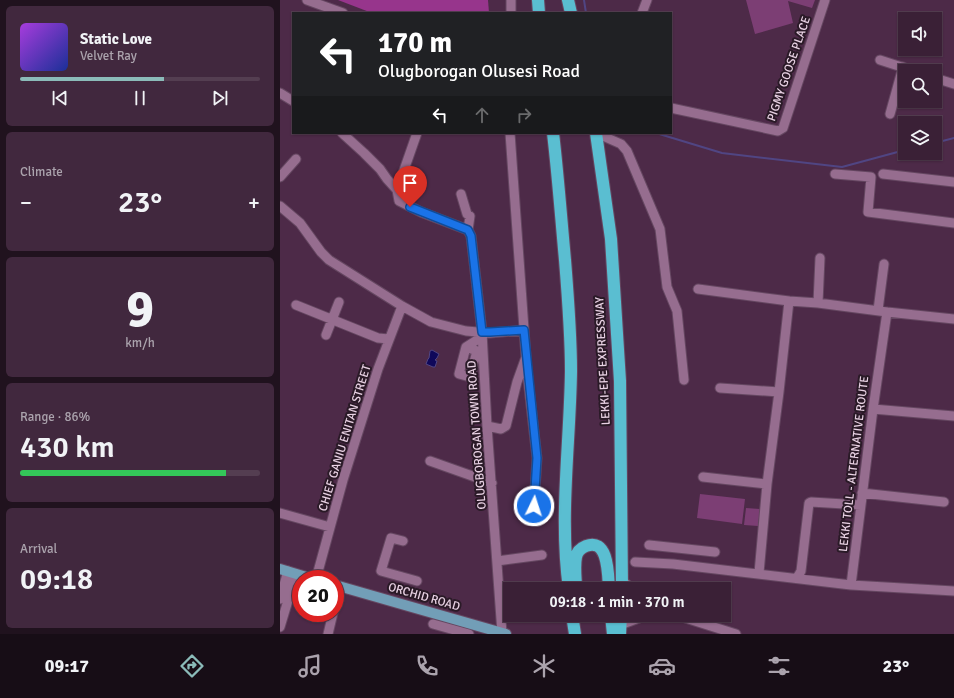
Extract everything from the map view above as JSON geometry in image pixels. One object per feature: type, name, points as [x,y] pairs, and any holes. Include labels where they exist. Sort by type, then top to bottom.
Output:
[{"type":"highway","points":[[538,0],[539,12]]},
{"type":"highway","points":[[568,0],[571,12]]},
{"type":"highway","points":[[553,134],[559,184],[571,371],[565,528],[566,569],[568,582]]},
{"type":"highway","name":"LEKKI-EPE EXPRESSWAY","points":[[596,134],[611,239],[620,381],[622,582]]},
{"type":"highway","points":[[576,582],[576,559],[578,552],[583,547],[589,545],[596,546],[601,549],[604,554],[608,582]]},
{"type":"highway","points":[[573,622],[576,634]]},
{"type":"highway","points":[[576,622],[576,634]]},
{"type":"main road","name":"ORCHID ROAD","points":[[344,588],[504,633]]},
{"type":"street","points":[[307,0],[340,12]]},
{"type":"street","points":[[511,0],[511,12]]},
{"type":"street","points":[[642,12],[647,0]]},
{"type":"street","name":"PIGMY GOOSE PLACE","points":[[672,108],[778,131],[781,130],[783,128],[825,0]]},
{"type":"street","points":[[880,60],[898,65]]},
{"type":"street","points":[[942,80],[954,84]]},
{"type":"street","points":[[890,114],[898,85]]},
{"type":"street","points":[[280,93],[292,99]]},
{"type":"street","points":[[343,134],[364,153],[397,190]]},
{"type":"street","points":[[417,134],[397,190],[399,201],[420,212],[470,233]]},
{"type":"street","points":[[510,134],[526,357],[537,458],[534,506]]},
{"type":"street","points":[[598,134],[621,144],[627,152],[660,229],[667,287],[677,311],[684,380]]},
{"type":"street","points":[[280,177],[296,159]]},
{"type":"street","points":[[835,174],[871,177],[868,212],[954,223]]},
{"type":"street","points":[[883,174],[954,182]]},
{"type":"street","name":"OLUGBOROGAN TOWN ROAD","points":[[461,194],[467,214],[470,216],[470,233],[480,336],[486,379],[487,426],[504,633]]},
{"type":"street","points":[[281,210],[300,223],[328,260],[402,306],[431,322],[480,336]]},
{"type":"street","points":[[818,303],[820,258]]},
{"type":"street","name":"LEKKI TOLL - ALTERNATIVE ROUTE","points":[[851,585],[873,409],[883,311],[884,264]]},
{"type":"street","points":[[698,289],[789,301],[954,319]]},
{"type":"street","points":[[759,574],[767,484],[789,301]]},
{"type":"street","points":[[326,335],[339,302]]},
{"type":"street","points":[[296,305],[378,338],[389,339]]},
{"type":"street","name":"CHIEF GANIU ENITAN STREET","points":[[318,570],[343,480],[378,369],[402,306]]},
{"type":"street","points":[[486,379],[459,374],[466,347],[480,336],[490,332],[524,330]]},
{"type":"street","points":[[470,377],[480,336]]},
{"type":"street","points":[[466,347],[476,357]]},
{"type":"street","points":[[462,363],[476,357]]},
{"type":"street","points":[[487,426],[501,429],[506,426],[517,382],[526,357]]},
{"type":"street","points":[[720,388],[779,392]]},
{"type":"street","points":[[873,409],[954,416]]},
{"type":"street","points":[[430,461],[492,483]]},
{"type":"street","points":[[703,477],[767,484]]},
{"type":"street","points":[[862,494],[944,502]]},
{"type":"street","points":[[797,578],[801,571],[809,503],[861,505]]},
{"type":"street","points":[[280,513],[330,527]]},
{"type":"street","points":[[403,541],[391,538],[381,571],[418,581]]},
{"type":"street","points":[[649,545],[715,552]]},
{"type":"street","points":[[673,548],[673,564]]},
{"type":"street","points":[[497,561],[542,555]]},
{"type":"street","points":[[635,562],[673,564],[851,585],[954,591]]},
{"type":"street","points":[[280,627],[288,572]]},
{"type":"street","points":[[328,634],[331,622]]},
{"type":"street","points":[[619,627],[631,622]]},
{"type":"street","points":[[698,622],[736,634]]},
{"type":"street","points":[[433,624],[469,634]]},
{"type":"shaded area","points":[[338,0],[488,0],[489,12],[369,12]]},
{"type":"shaded area","points":[[746,0],[815,0],[812,8],[788,1],[793,23],[755,34]]},
{"type":"shaded area","points":[[432,350],[439,354],[435,360],[437,361],[435,367],[426,364],[430,351]]},
{"type":"shaded area","points":[[700,494],[745,499],[742,524],[697,518]]},
{"type":"shaded area","points":[[746,508],[760,509],[758,526],[744,525]]},
{"type":"waterway","points":[[584,0],[586,12]]},
{"type":"waterway","points":[[659,134],[722,153],[842,167],[898,152]]},
{"type":"waterway","points":[[942,141],[954,138]]},
{"type":"route","points":[[410,207],[468,230],[471,236],[482,332],[524,330],[537,458],[534,506]]}]
